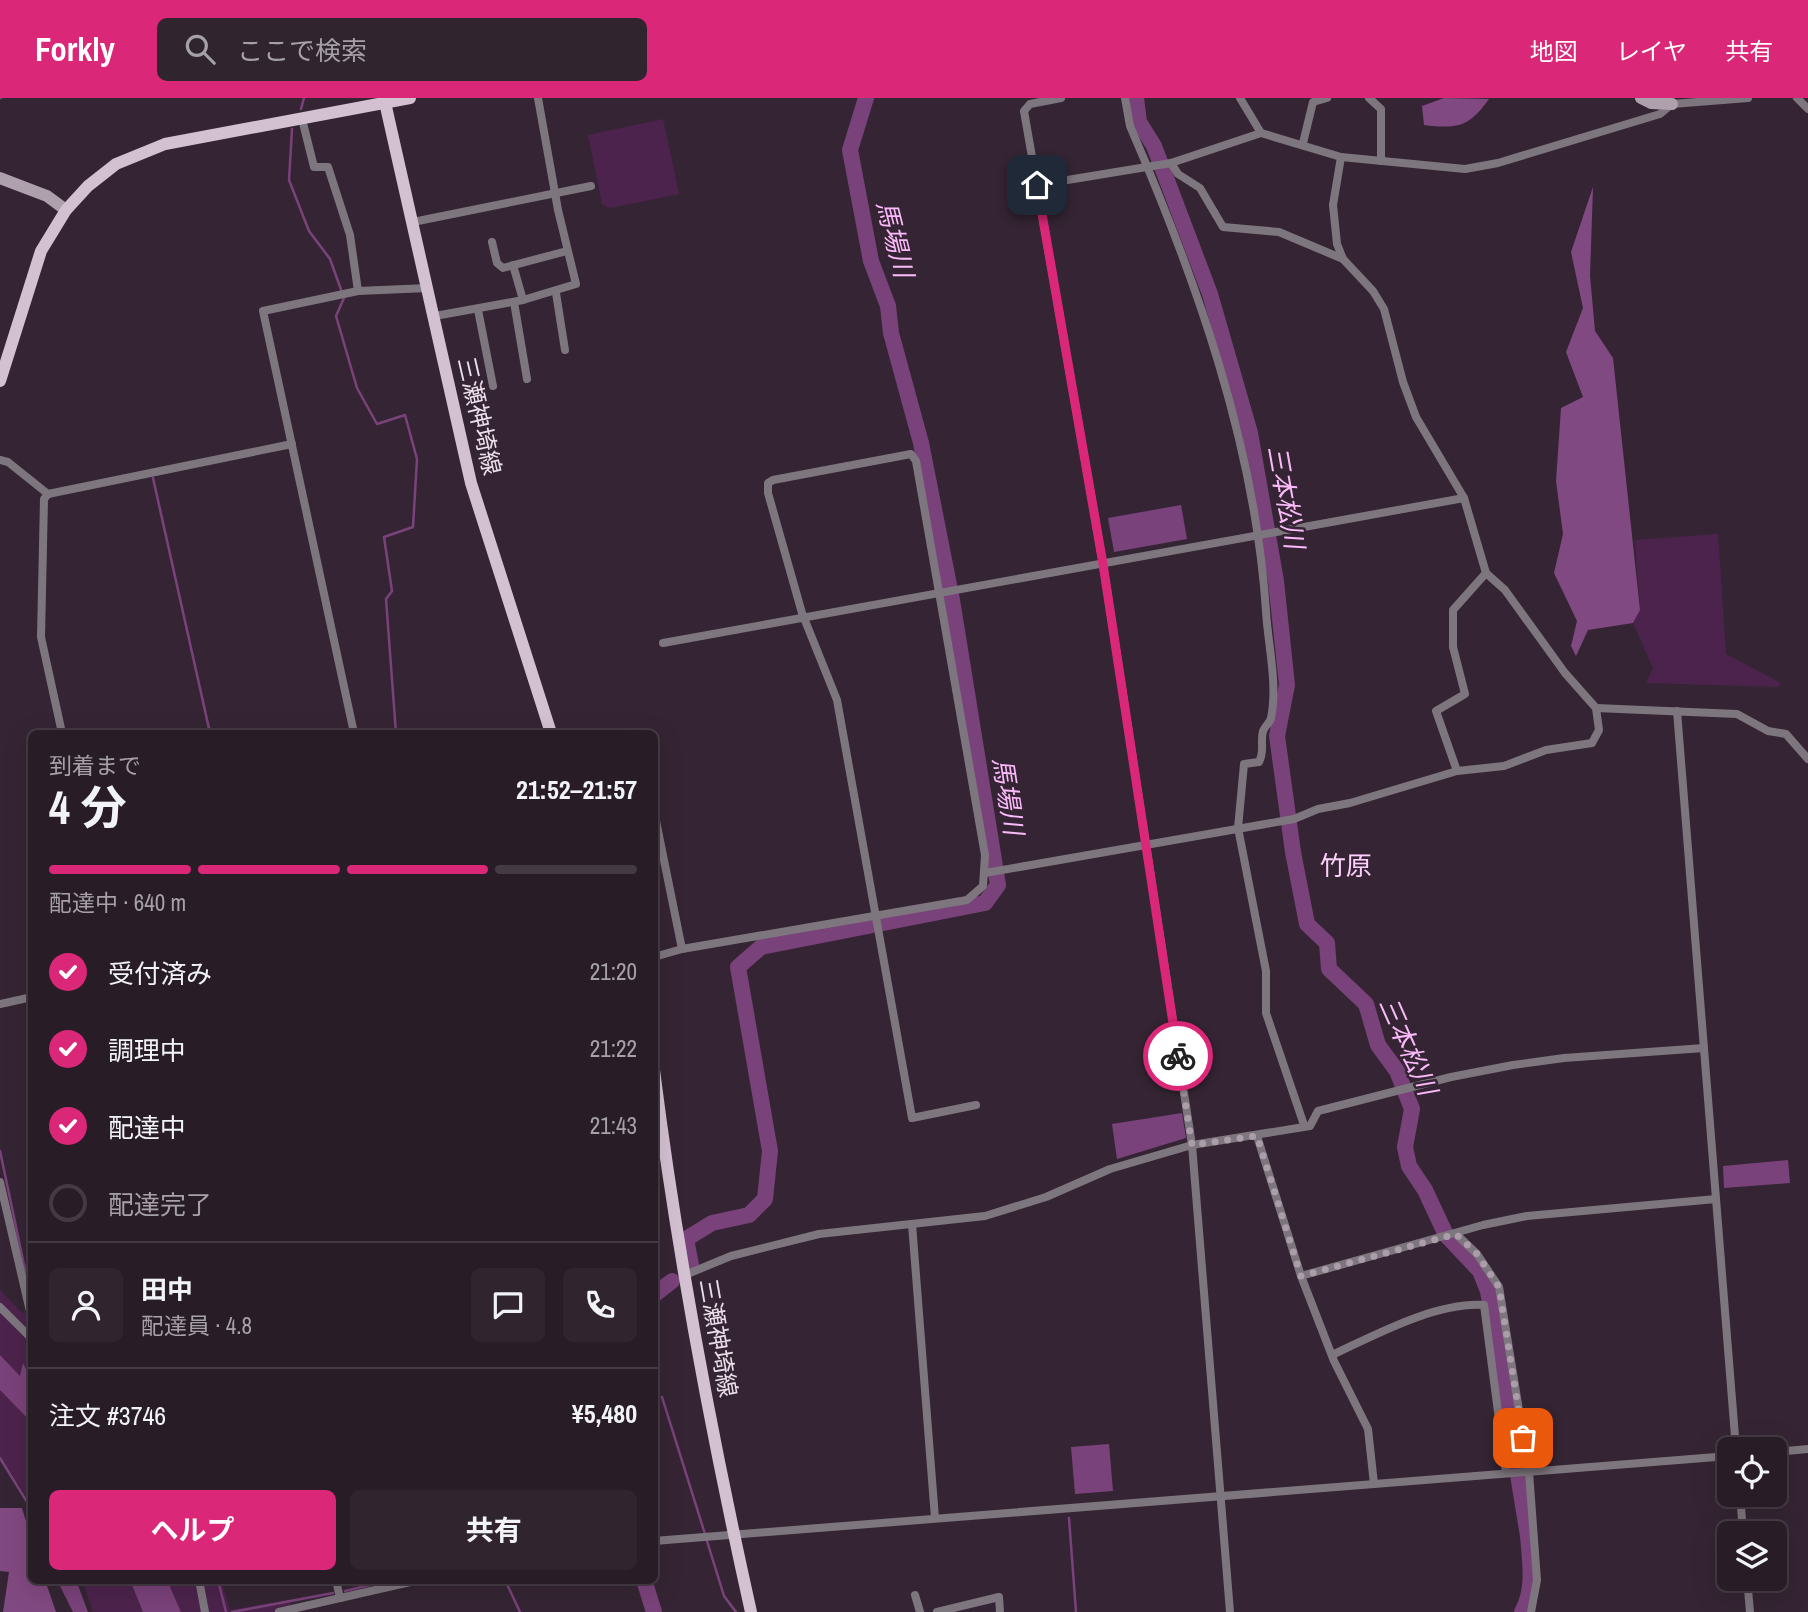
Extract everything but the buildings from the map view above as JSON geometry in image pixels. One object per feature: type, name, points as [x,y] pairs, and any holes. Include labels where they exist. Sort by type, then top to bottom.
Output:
[{"type":"main road","points":[[0,381],[41,251],[66,210],[88,186],[116,164],[164,144],[410,98]]},
{"type":"main road","name":"三瀬神埼線","points":[[385,101],[471,482],[550,730]]},
{"type":"main road","name":"三瀬神埼線","points":[[658,1121],[734,1536],[751,1612]]},
{"type":"street","points":[[435,316],[478,310],[556,293],[576,284],[567,251],[538,98]]},
{"type":"street","points":[[1061,98],[1030,104],[1024,111],[1103,564],[1192,1145],[1223,1497],[1230,1612]]},
{"type":"street","points":[[1125,98],[1130,126],[1148,167],[1216,355],[1237,436],[1265,586],[1273,701],[1270,721],[1263,732],[1264,754],[1259,762],[1244,764],[1238,828],[1266,971],[1266,1013],[1304,1125]]},
{"type":"street","points":[[1240,98],[1261,132]]},
{"type":"street","points":[[1303,144],[1313,102],[1327,98]]},
{"type":"street","points":[[1369,98],[1381,109],[1381,161]]},
{"type":"street","points":[[1641,98],[1651,103],[1672,104],[1748,98]]},
{"type":"street","points":[[1797,98],[1807,105]]},
{"type":"street","points":[[1037,185],[1171,163],[1261,132],[1341,157],[1465,169],[1499,163],[1660,114],[1672,104]]},
{"type":"street","points":[[302,119],[314,167],[328,167],[351,235],[358,291]]},
{"type":"street","points":[[985,873],[1294,819],[1318,809],[1350,803],[1457,771],[1504,766],[1546,750],[1592,743],[1599,730],[1596,708],[1565,673],[1505,590],[1486,573],[1464,498],[1416,417],[1403,382],[1384,309],[1373,291],[1343,259],[1337,244],[1333,205],[1341,157]]},
{"type":"street","points":[[1171,163],[1178,174],[1200,188],[1223,227],[1279,232],[1343,259]]},
{"type":"street","points":[[0,178],[47,196],[66,210]]},
{"type":"street","points":[[413,222],[591,186]]},
{"type":"street","points":[[492,242],[499,267],[567,251]]},
{"type":"street","points":[[513,265],[527,379]]},
{"type":"street","points":[[353,730],[263,311],[358,291],[428,288]]},
{"type":"street","points":[[556,293],[565,350]]},
{"type":"street","points":[[478,310],[493,386]]},
{"type":"street","points":[[61,730],[41,629],[44,499],[48,494],[292,444]]},
{"type":"street","points":[[658,956],[682,949],[875,915],[967,900],[983,887],[985,855],[915,456],[906,453],[768,483],[768,493],[802,613],[807,618],[837,700],[875,915],[912,1118],[976,1105]]},
{"type":"street","points":[[0,460],[8,462],[48,494]]},
{"type":"street","points":[[663,643],[1464,498]]},
{"type":"street","points":[[1457,771],[1436,711],[1465,694],[1453,647],[1453,610],[1486,573]]},
{"type":"street","points":[[1596,708],[1737,714],[1768,732],[1786,734],[1808,759]]},
{"type":"street","points":[[1677,711],[1735,1437]]},
{"type":"street","points":[[658,831],[682,949]]},
{"type":"street","points":[[0,1004],[28,998]]},
{"type":"street","points":[[685,1275],[731,1256],[819,1234],[985,1216],[1046,1197],[1110,1169],[1192,1145],[1310,1126],[1318,1111],[1451,1077],[1564,1058],[1704,1048]]},
{"type":"street","points":[[1257,1136],[1301,1276],[1334,1354],[1334,1361],[1368,1429],[1374,1484]]},
{"type":"street","points":[[0,1182],[28,1303]]},
{"type":"street","points":[[1301,1276],[1440,1239],[1483,1224],[1527,1216],[1716,1199]]},
{"type":"street","points":[[912,1224],[935,1518]]},
{"type":"street","points":[[1456,1234],[1477,1254],[1499,1287],[1529,1472],[1537,1580],[1531,1612]]},
{"type":"street","points":[[1334,1354],[1417,1317],[1472,1304],[1484,1305],[1506,1474]]},
{"type":"street","points":[[0,1307],[28,1335]]},
{"type":"street","points":[[1787,1451],[1808,1449]]},
{"type":"street","points":[[658,1541],[1717,1456]]},
{"type":"street","points":[[200,1584],[205,1612]]},
{"type":"street","points":[[337,1584],[340,1598]]},
{"type":"street","points":[[279,1612],[401,1584]]},
{"type":"street","points":[[1748,1591],[1750,1612]]},
{"type":"street","points":[[915,1595],[920,1612]]},
{"type":"street","points":[[937,1612],[999,1597],[1000,1612]]},
{"type":"shaded area","points":[[1444,98],[1489,99],[1469,121],[1462,124],[1446,127],[1424,125],[1422,106]]},
{"type":"shaded area","points":[[663,119],[679,194],[610,208],[602,204],[588,135]]},
{"type":"shaded area","points":[[1593,187],[1590,276],[1595,331],[1613,358],[1640,610],[1633,623],[1588,630],[1576,656],[1571,646],[1577,621],[1554,573],[1563,534],[1556,481],[1561,408],[1583,397],[1566,352],[1583,308],[1571,252]]},
{"type":"shaded area","points":[[1181,505],[1187,539],[1114,552],[1108,518]]},
{"type":"shaded area","points":[[1718,534],[1726,654],[1781,683],[1778,687],[1646,683],[1653,668],[1633,623],[1640,610],[1635,540]]},
{"type":"shaded area","points":[[1182,1113],[1186,1138],[1117,1159],[1112,1124]]},
{"type":"shaded area","points":[[1788,1160],[1790,1183],[1724,1188],[1723,1166]]},
{"type":"shaded area","points":[[0,1290],[21,1312],[28,1313],[28,1374],[23,1364],[21,1377],[0,1355]]},
{"type":"shaded area","points":[[0,1355],[20,1376],[23,1363],[28,1374],[28,1419],[0,1390]]},
{"type":"shaded area","points":[[0,1390],[28,1419],[28,1498],[0,1456]]},
{"type":"shaded area","points":[[1109,1444],[1113,1491],[1075,1494],[1071,1447]]},
{"type":"shaded area","points":[[0,1508],[22,1508],[28,1528],[28,1584],[46,1584],[56,1612],[3,1612],[9,1572],[0,1571]]},
{"type":"shaded area","points":[[59,1584],[78,1584],[88,1612],[73,1612]]},
{"type":"shaded area","points":[[83,1584],[132,1584],[143,1612],[93,1612]]},
{"type":"shaded area","points":[[132,1584],[169,1584],[181,1612],[143,1612]]},
{"type":"shaded area","points":[[169,1584],[222,1584],[230,1610],[290,1600],[292,1612],[181,1612]]},
{"type":"waterway","points":[[301,109],[304,98]]},
{"type":"waterway","name":"馬場川","points":[[691,1265],[686,1239],[712,1223],[749,1215],[765,1199],[770,1151],[738,967],[761,947],[985,903],[998,885],[952,600],[921,443],[891,333],[888,306],[871,261],[850,150],[866,98]]},
{"type":"waterway","name":"三本松川","points":[[1136,98],[1139,122],[1154,146],[1210,294],[1250,433],[1276,581],[1287,685],[1277,736],[1293,852],[1307,924],[1327,943],[1329,969],[1366,1004],[1378,1045],[1397,1071],[1412,1109],[1405,1147],[1409,1166],[1425,1190],[1446,1235],[1480,1271],[1488,1291],[1528,1536],[1530,1585],[1522,1612]]},
{"type":"waterway","points":[[292,129],[289,180],[309,231],[330,259],[344,298],[336,316],[357,388],[377,424],[405,415],[417,459],[413,527],[384,537],[392,591],[386,599],[396,730]]},
{"type":"waterway","points":[[153,478],[209,730]]},
{"type":"waterway","points":[[0,1151],[28,1284]]},
{"type":"waterway","name":"馬場川","points":[[658,1292],[672,1281]]},
{"type":"waterway","points":[[662,1397],[705,1534]]},
{"type":"waterway","points":[[0,1458],[28,1504]]},
{"type":"waterway","points":[[1069,1518],[1076,1612]]},
{"type":"waterway","points":[[707,1541],[724,1596],[736,1612]]},
{"type":"waterway","points":[[219,1584],[226,1612]]},
{"type":"waterway","points":[[345,1591],[374,1584]]},
{"type":"waterway","points":[[507,1584],[520,1612]]},
{"type":"waterway","name":"馬場川","points":[[645,1584],[654,1612]]},
{"type":"waterway","points":[[232,1612],[333,1593]]},
{"type":"way so far","points":[[1178,1056],[1192,1145],[1257,1136],[1301,1276],[1456,1234],[1477,1254],[1499,1287],[1523,1438]]},
{"type":"district","name":"竹原","points":[[1346,866]]},
{"type":"route","points":[[1037,185],[1103,564],[1178,1056]]}]
